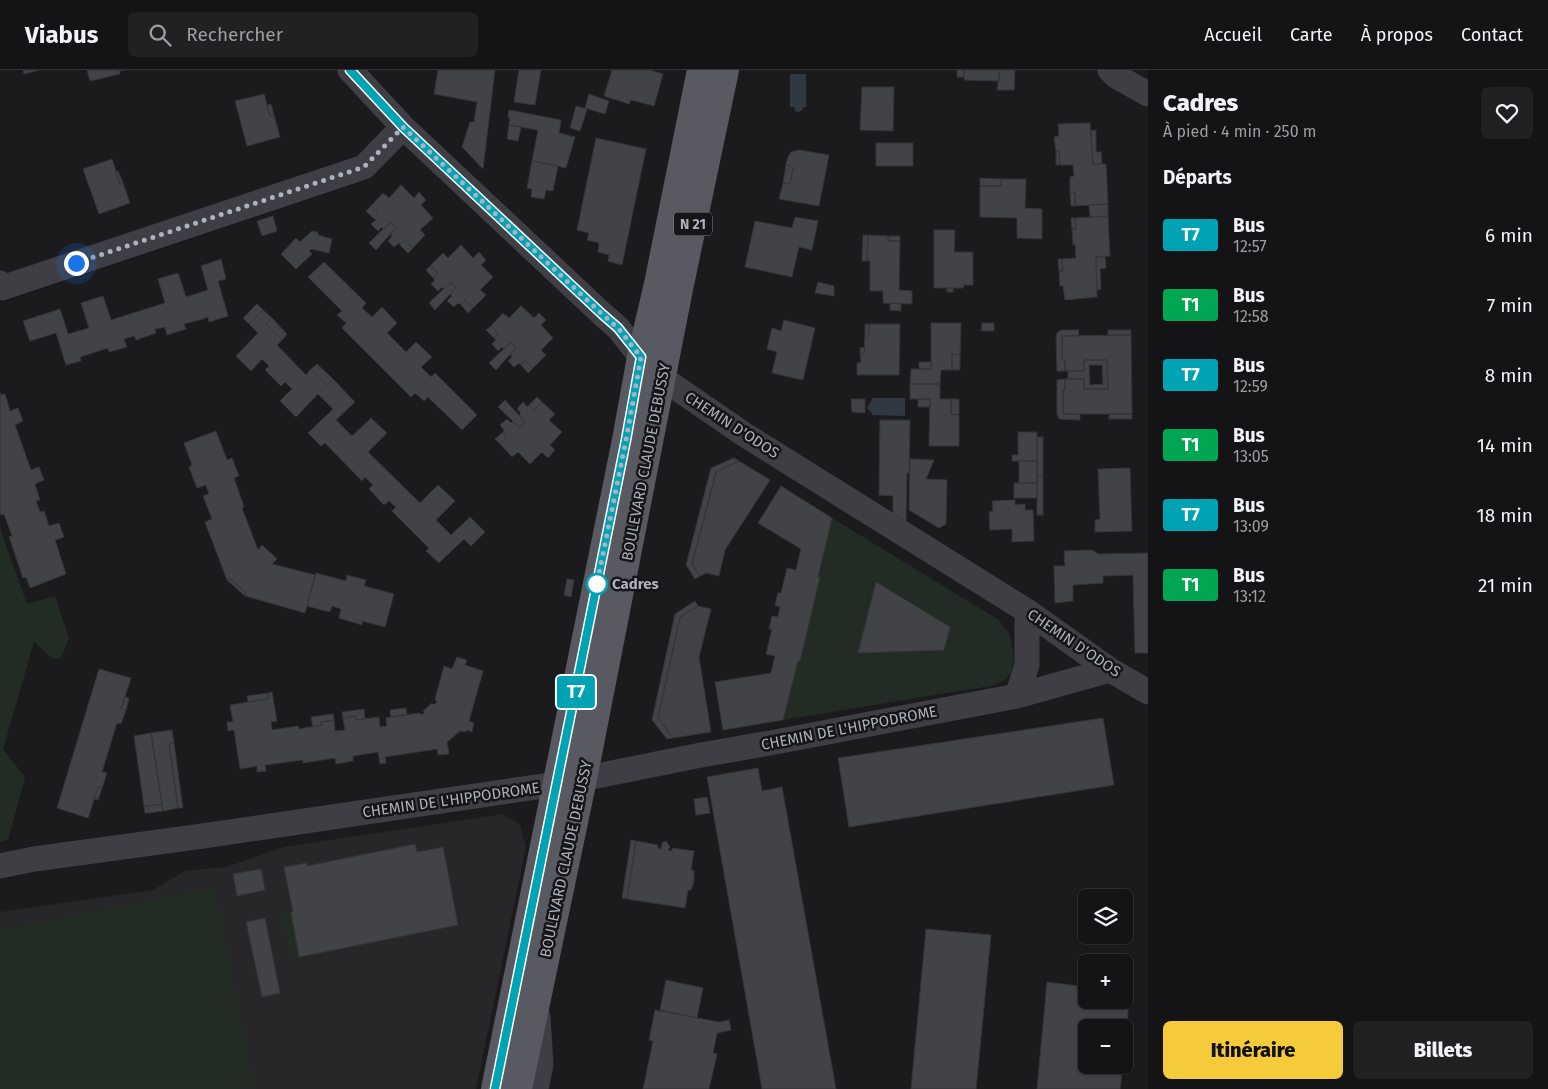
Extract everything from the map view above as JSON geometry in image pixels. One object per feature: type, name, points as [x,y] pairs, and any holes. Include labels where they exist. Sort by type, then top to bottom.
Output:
[{"type":"main road","name":"BOULEVARD CLAUDE DEBUSSY","points":[[518,1089],[537,1001],[570,782],[626,440],[641,357],[658,284],[701,70]]},
{"type":"main road","name":"BOULEVARD CLAUDE DEBUSSY","points":[[495,1089],[570,782],[662,378],[725,70]]},
{"type":"street","name":"CHEMIN D'ODOS","points":[[350,70],[403,127],[618,328],[641,357],[662,378],[745,435],[1027,611],[1110,670],[1148,692]]},
{"type":"street","points":[[1110,70],[1116,76],[1148,94]]},
{"type":"street","points":[[0,283],[2,288],[364,167],[403,127]]},
{"type":"street","points":[[1017,696],[1026,665],[1027,611]]},
{"type":"street","name":"CHEMIN DE L'HIPPODROME","points":[[0,866],[34,859],[570,782],[701,755],[770,744],[1017,696],[1110,670]]},
{"type":"street","points":[[536,1089],[541,1065],[537,1001]]},
{"type":"shaded area","points":[[790,74],[806,74],[806,107],[803,107],[799,112],[795,111],[794,107],[790,107]]},
{"type":"shaded area","points":[[873,398],[905,398],[905,416],[872,415],[867,408]]},
{"type":"shaded area","points":[[832,518],[999,620],[1010,635],[1014,659],[1011,673],[1002,682],[990,686],[783,720],[798,661],[800,661]]},
{"type":"shaded area","points":[[0,528],[27,604],[55,596],[69,638],[61,658],[53,659],[34,642],[3,749],[25,777],[8,840],[0,842]]},
{"type":"shaded area","points":[[503,814],[520,825],[526,847],[476,1089],[0,1089],[0,912],[153,890],[185,871],[226,867],[284,847]]},
{"type":"shaded area","points":[[215,887],[255,1089],[0,1089],[0,930]]},
{"type":"shaded area","points":[[291,912],[299,957],[291,959],[281,915]]},
{"type":"building","points":[[23,70],[39,70],[24,74]]},
{"type":"building","points":[[87,70],[125,70],[119,71],[120,74],[90,81]]},
{"type":"building","points":[[438,70],[495,70],[483,169],[462,147],[470,122],[474,122],[477,102],[434,94]]},
{"type":"building","points":[[519,70],[541,70],[535,105],[514,102]]},
{"type":"building","points":[[612,70],[650,70],[663,74],[654,106],[631,100],[629,104],[604,96]]},
{"type":"building","points":[[957,70],[964,70],[964,77],[957,77]]},
{"type":"building","points":[[964,70],[1000,70],[999,81],[964,80]]},
{"type":"building","points":[[1000,70],[1015,70],[1014,90],[997,90]]},
{"type":"building","points":[[862,87],[894,87],[893,131],[860,130]]},
{"type":"building","points":[[264,94],[270,116],[274,115],[280,137],[247,146],[235,101]]},
{"type":"building","points":[[589,94],[609,101],[605,114],[585,108]]},
{"type":"building","points":[[271,104],[274,115],[270,116],[267,105]]},
{"type":"building","points":[[576,106],[587,109],[580,131],[570,128]]},
{"type":"building","points":[[509,110],[561,120],[559,133],[575,137],[566,168],[532,161],[538,130],[509,125]]},
{"type":"building","points":[[1090,123],[1093,164],[1106,164],[1108,204],[1075,206],[1075,192],[1070,193],[1070,177],[1074,176],[1073,165],[1060,165],[1059,151],[1056,151],[1054,137],[1059,136],[1058,124]]},
{"type":"building","points":[[509,125],[521,127],[518,141],[507,139]]},
{"type":"building","points":[[1096,130],[1096,152],[1101,152],[1102,164],[1093,164],[1091,131]]},
{"type":"building","points":[[596,138],[646,149],[622,265],[608,261],[609,255],[598,252],[599,243],[587,240],[589,233],[577,230]]},
{"type":"building","points":[[876,143],[913,143],[913,166],[876,166]]},
{"type":"building","points":[[799,150],[829,155],[819,206],[779,199],[783,183],[790,184],[793,168],[786,164],[788,157],[791,152]]},
{"type":"building","points":[[1056,151],[1059,151],[1060,165],[1056,165]]},
{"type":"building","points":[[112,159],[120,184],[123,183],[130,203],[99,214],[83,169]]},
{"type":"building","points":[[532,161],[558,166],[553,191],[546,190],[544,199],[531,197],[532,189],[527,188]]},
{"type":"building","points":[[786,164],[793,168],[790,184],[783,183]]},
{"type":"building","points":[[118,171],[123,183],[120,184],[116,172]]},
{"type":"building","points":[[980,178],[1001,179],[1001,186],[980,186]]},
{"type":"building","points":[[1001,179],[1026,179],[1025,208],[1042,209],[1042,239],[1017,238],[1017,218],[980,217],[980,186],[1001,186]]},
{"type":"building","points":[[401,185],[414,198],[419,192],[426,200],[421,205],[433,218],[420,230],[425,235],[413,248],[405,240],[400,245],[399,243],[394,247],[388,241],[392,236],[390,234],[396,228],[390,222],[384,229],[382,227],[378,231],[371,224],[376,220],[373,218],[378,213],[371,206],[383,193],[389,198]]},
{"type":"building","points":[[1075,192],[1075,206],[1071,206],[1070,193]]},
{"type":"building","points":[[1108,204],[1108,216],[1090,217],[1089,205]]},
{"type":"building","points":[[371,206],[378,213],[373,218],[366,211]]},
{"type":"building","points":[[273,216],[277,231],[262,236],[257,221]]},
{"type":"building","points":[[1108,216],[1110,256],[1096,257],[1097,297],[1065,300],[1063,286],[1060,286],[1059,271],[1063,271],[1062,259],[1076,258],[1072,229],[1076,229],[1075,218]]},
{"type":"building","points":[[795,217],[818,221],[812,250],[799,247],[792,277],[745,267],[755,221],[792,228]]},
{"type":"building","points":[[1071,218],[1075,218],[1076,229],[1072,229]]},
{"type":"building","points":[[390,222],[396,228],[376,250],[369,243]]},
{"type":"building","points":[[934,230],[955,230],[954,252],[973,252],[973,285],[964,285],[963,288],[934,288]]},
{"type":"building","points":[[312,231],[332,239],[329,253],[311,249],[309,251],[312,254],[296,269],[281,254],[296,238],[300,242]]},
{"type":"building","points":[[863,235],[868,235],[867,261],[862,261]]},
{"type":"building","points":[[868,235],[888,236],[888,241],[900,241],[899,290],[912,291],[912,304],[883,303],[883,291],[870,291],[870,261],[867,261]]},
{"type":"building","points":[[888,236],[900,236],[900,241],[888,241]]},
{"type":"building","points":[[405,240],[413,248],[408,253],[400,245]]},
{"type":"building","points":[[461,245],[473,258],[479,252],[486,260],[481,265],[493,277],[480,290],[486,295],[473,308],[465,300],[461,305],[458,303],[454,307],[447,301],[452,296],[450,294],[456,288],[451,282],[444,289],[442,287],[438,291],[431,284],[435,280],[433,278],[438,273],[430,266],[443,253],[448,258]]},
{"type":"building","points":[[1096,257],[1105,257],[1106,268],[1100,269],[1101,289],[1097,290]]},
{"type":"building","points":[[221,259],[226,279],[218,281],[228,316],[209,322],[208,317],[184,324],[186,329],[167,335],[165,327],[155,329],[156,333],[136,340],[134,336],[124,339],[127,347],[109,352],[108,348],[80,357],[81,361],[66,365],[56,333],[30,341],[23,321],[60,309],[68,334],[89,328],[81,303],[103,296],[111,320],[165,303],[158,279],[178,273],[186,297],[208,290],[201,266]]},
{"type":"building","points":[[1058,259],[1062,259],[1063,271],[1059,271]]},
{"type":"building","points":[[324,262],[366,303],[362,308],[372,317],[382,307],[397,323],[387,333],[406,352],[416,342],[432,357],[421,367],[431,377],[435,373],[477,415],[462,430],[428,397],[424,401],[415,393],[411,397],[342,328],[346,323],[337,315],[342,311],[308,277]]},
{"type":"building","points":[[430,266],[438,273],[433,278],[426,270]]},
{"type":"building","points":[[451,282],[456,288],[435,310],[429,303]]},
{"type":"building","points":[[818,282],[834,286],[834,296],[815,293]]},
{"type":"building","points":[[947,288],[953,288],[953,292],[947,292]]},
{"type":"building","points":[[465,300],[473,308],[468,313],[461,305]]},
{"type":"building","points":[[890,303],[901,304],[901,311],[890,310]]},
{"type":"building","points":[[257,304],[263,310],[249,324],[243,318]]},
{"type":"building","points":[[521,306],[534,318],[539,313],[546,320],[541,325],[553,338],[541,350],[546,355],[533,368],[525,360],[521,365],[519,363],[514,367],[508,361],[512,357],[510,354],[516,348],[511,342],[504,349],[502,347],[498,351],[492,344],[496,340],[494,338],[498,333],[491,326],[503,313],[509,318]]},
{"type":"building","points":[[263,310],[272,318],[266,324],[282,340],[277,345],[306,375],[311,369],[327,385],[333,379],[355,402],[336,420],[352,436],[371,418],[387,433],[368,452],[420,503],[438,485],[455,501],[436,520],[451,535],[470,517],[485,532],[471,546],[464,539],[439,563],[426,551],[429,548],[392,511],[396,507],[389,501],[384,505],[369,489],[373,485],[365,477],[362,481],[325,443],[321,446],[308,433],[333,409],[318,394],[296,417],[280,401],[292,389],[285,382],[281,386],[265,370],[269,366],[262,359],[251,371],[236,356],[258,333],[249,324]]},
{"type":"building","points":[[272,318],[287,334],[282,340],[266,324]]},
{"type":"building","points":[[784,320],[815,328],[803,380],[772,373],[777,352],[767,349],[772,328],[781,331]]},
{"type":"building","points":[[931,323],[961,323],[960,355],[952,354],[952,370],[941,370],[940,384],[910,384],[911,369],[931,369]]},
{"type":"building","points":[[982,323],[994,323],[994,331],[981,331]]},
{"type":"building","points":[[865,324],[869,324],[869,336],[865,336]]},
{"type":"building","points":[[869,324],[900,324],[899,375],[857,375],[857,363],[861,362],[860,354],[864,354],[865,336],[869,336]]},
{"type":"building","points":[[491,326],[498,333],[494,338],[486,330]]},
{"type":"building","points":[[1062,330],[1079,330],[1078,336],[1062,336],[1062,360],[1065,360],[1065,371],[1057,371],[1056,336]]},
{"type":"building","points":[[1108,330],[1131,330],[1131,335],[1108,335]]},
{"type":"building","points":[[1131,335],[1132,414],[1063,414],[1065,379],[1084,379],[1084,389],[1108,389],[1107,360],[1084,360],[1084,371],[1065,371],[1065,360],[1062,360],[1062,336]]},
{"type":"building","points":[[511,342],[516,348],[496,370],[489,363]]},
{"type":"building","points":[[865,347],[864,354],[860,354],[860,348]]},
{"type":"building","points":[[952,354],[960,355],[960,370],[952,370]]},
{"type":"building","points":[[525,360],[533,368],[528,373],[521,365]]},
{"type":"building","points":[[1084,360],[1107,360],[1108,389],[1084,389],[1084,379],[1068,379],[1068,371],[1084,371]],"holes":[[[1089,365],[1102,365],[1103,384],[1090,385]]]},
{"type":"building","points":[[919,362],[931,362],[931,369],[919,369]]},
{"type":"building","points":[[317,364],[333,379],[327,385],[311,369]]},
{"type":"building","points":[[1065,379],[1063,414],[1080,414],[1080,420],[1059,419],[1057,414],[1057,380]]},
{"type":"building","points":[[910,384],[940,384],[940,399],[951,399],[951,414],[959,415],[959,446],[929,446],[930,399],[910,399]]},
{"type":"building","points":[[0,392],[1,395],[5,394],[10,411],[18,408],[23,421],[15,425],[31,470],[39,467],[44,480],[35,484],[40,500],[36,501],[40,512],[44,511],[49,526],[59,523],[64,537],[55,540],[66,574],[30,588],[26,577],[23,578],[9,537],[12,536],[4,514],[1,515],[0,511]]},
{"type":"building","points":[[537,397],[542,402],[534,410],[529,405]]},
{"type":"building","points":[[851,399],[865,399],[865,413],[852,412]]},
{"type":"building","points":[[918,399],[930,399],[930,407],[918,407]]},
{"type":"building","points":[[951,399],[959,399],[959,415],[951,414]]},
{"type":"building","points":[[505,400],[525,422],[520,428],[498,407]]},
{"type":"building","points":[[523,402],[527,407],[529,405],[534,410],[542,402],[555,414],[549,420],[562,432],[550,445],[555,450],[548,458],[542,452],[530,464],[518,452],[512,457],[500,444],[507,437],[500,425],[507,419],[511,423],[513,421],[520,428],[525,422],[517,409]]},
{"type":"building","points":[[1109,414],[1132,414],[1132,419],[1109,419]]},
{"type":"building","points":[[880,420],[910,420],[906,521],[893,513],[893,496],[879,495]]},
{"type":"building","points":[[216,431],[227,460],[232,458],[239,476],[234,478],[244,507],[242,508],[258,550],[262,545],[277,559],[272,564],[315,575],[305,613],[245,596],[246,593],[231,579],[227,580],[205,522],[212,519],[203,496],[209,494],[206,485],[197,488],[189,467],[192,465],[184,443]]},
{"type":"building","points":[[503,432],[507,437],[500,444],[495,439]]},
{"type":"building","points":[[1018,432],[1037,432],[1037,461],[1012,461],[1012,455],[1018,455]]},
{"type":"building","points":[[1037,437],[1043,437],[1043,475],[1037,476]]},
{"type":"building","points":[[734,458],[739,461],[716,472],[692,564],[700,576],[695,579],[686,565],[711,468]]},
{"type":"building","points":[[910,459],[934,460],[926,479],[947,480],[946,524],[939,528],[909,510]]},
{"type":"building","points":[[739,461],[770,480],[725,550],[719,576],[706,573],[700,576],[692,564],[716,472]]},
{"type":"building","points":[[1019,461],[1037,461],[1037,483],[1019,483]]},
{"type":"building","points":[[1130,468],[1132,531],[1095,532],[1095,520],[1100,519],[1098,469]]},
{"type":"building","points":[[1043,475],[1043,515],[1037,515],[1037,476]]},
{"type":"building","points":[[1014,483],[1037,483],[1037,498],[1014,498]]},
{"type":"building","points":[[781,486],[832,518],[818,577],[820,577],[800,661],[798,661],[783,720],[723,730],[715,682],[771,673],[775,656],[766,654],[772,629],[769,629],[772,616],[778,617],[780,607],[775,605],[778,593],[781,593],[787,568],[796,570],[801,549],[758,523]]},
{"type":"building","points":[[1015,500],[1015,505],[1025,504],[1025,510],[1033,510],[1034,541],[1012,542],[1012,529],[990,530],[989,512],[993,511],[992,501]]},
{"type":"building","points":[[1092,550],[1098,554],[1148,553],[1148,653],[1135,653],[1133,575],[1103,576],[1103,583],[1073,585],[1073,601],[1055,603],[1054,566],[1065,566],[1064,551]]},
{"type":"building","points":[[316,573],[346,581],[347,575],[366,580],[364,586],[394,594],[385,627],[362,621],[362,625],[339,618],[341,609],[332,606],[330,612],[307,606]]},
{"type":"building","points":[[231,579],[246,593],[245,596],[227,580]]},
{"type":"building","points":[[567,579],[574,580],[571,597],[564,595]]},
{"type":"building","points":[[876,582],[950,627],[944,650],[858,653]]},
{"type":"building","points":[[695,601],[698,606],[680,617],[658,718],[673,738],[667,739],[652,720],[675,614]]},
{"type":"building","points":[[698,606],[711,609],[699,657],[711,732],[673,738],[658,718],[680,617]]},
{"type":"building","points":[[457,657],[467,660],[465,665],[483,671],[469,721],[474,723],[472,732],[467,730],[466,732],[460,731],[447,742],[449,754],[438,755],[437,749],[385,757],[386,763],[380,764],[378,752],[353,756],[353,761],[336,764],[335,758],[303,763],[303,760],[265,765],[266,771],[257,772],[257,766],[240,769],[234,730],[228,731],[227,722],[233,722],[230,705],[268,699],[268,693],[272,692],[277,721],[271,722],[272,730],[298,726],[299,729],[322,725],[321,722],[334,720],[335,731],[345,730],[343,718],[355,716],[356,720],[379,717],[380,727],[387,726],[386,718],[419,713],[422,715],[425,712],[423,711],[432,703],[434,705],[437,702],[435,699],[444,666],[452,669]]},
{"type":"building","points":[[99,669],[131,678],[121,709],[126,710],[121,724],[117,723],[102,772],[107,773],[102,788],[98,787],[88,818],[57,808]]},
{"type":"building","points":[[268,693],[268,699],[248,702],[247,696]]},
{"type":"building","points":[[125,697],[129,698],[126,710],[121,709]]},
{"type":"building","points":[[406,708],[407,714],[391,717],[390,710]]},
{"type":"building","points":[[364,709],[365,719],[356,720],[355,716],[343,718],[342,712]]},
{"type":"building","points":[[333,714],[334,720],[321,722],[322,725],[313,727],[311,717]]},
{"type":"building","points":[[1103,718],[1114,785],[849,827],[838,758]]},
{"type":"building","points":[[172,730],[174,743],[169,744],[178,808],[163,811],[151,733]]},
{"type":"building","points":[[151,733],[162,804],[144,806],[134,736]]},
{"type":"building","points":[[174,743],[183,808],[178,808],[169,744]]},
{"type":"building","points":[[758,768],[762,791],[782,787],[836,1089],[762,1089],[707,777]]},
{"type":"building","points":[[98,787],[102,788],[98,800],[94,799]]},
{"type":"building","points":[[707,797],[710,813],[696,815],[694,799]]},
{"type":"building","points":[[162,804],[163,811],[149,813],[148,806]]},
{"type":"building","points":[[144,806],[148,806],[149,813],[145,813]]},
{"type":"building","points":[[631,840],[636,841],[627,899],[622,898]]},
{"type":"building","points":[[636,841],[658,845],[658,848],[661,849],[662,843],[666,841],[670,847],[668,850],[672,851],[672,848],[694,851],[691,870],[694,870],[694,881],[691,890],[688,890],[685,908],[627,899]]},
{"type":"building","points":[[415,844],[417,852],[443,847],[458,925],[299,957],[284,867],[307,863],[307,866]]},
{"type":"building","points":[[261,869],[265,890],[237,896],[233,874]]},
{"type":"building","points":[[265,918],[280,993],[262,997],[246,922]]},
{"type":"building","points":[[926,929],[991,935],[976,1089],[911,1089]]},
{"type":"building","points":[[666,980],[703,988],[697,1018],[660,1010]]},
{"type":"building","points":[[1047,982],[1078,986],[1078,1009],[1128,1009],[1127,1019],[1078,1019],[1078,1074],[1122,1074],[1120,1089],[1037,1089]]},
{"type":"building","points":[[655,1010],[719,1022],[729,1020],[731,1030],[717,1033],[713,1053],[717,1054],[709,1089],[643,1089],[653,1041],[649,1040]]},
{"type":"bus line","name":"T7","points":[[350,70],[403,127],[618,328],[641,357],[626,440],[495,1089]]},
{"type":"place","name":"Cadres","points":[[597,584]]},
{"type":"route","points":[[76,263],[364,167],[403,127],[618,328],[641,357],[597,584]]}]
